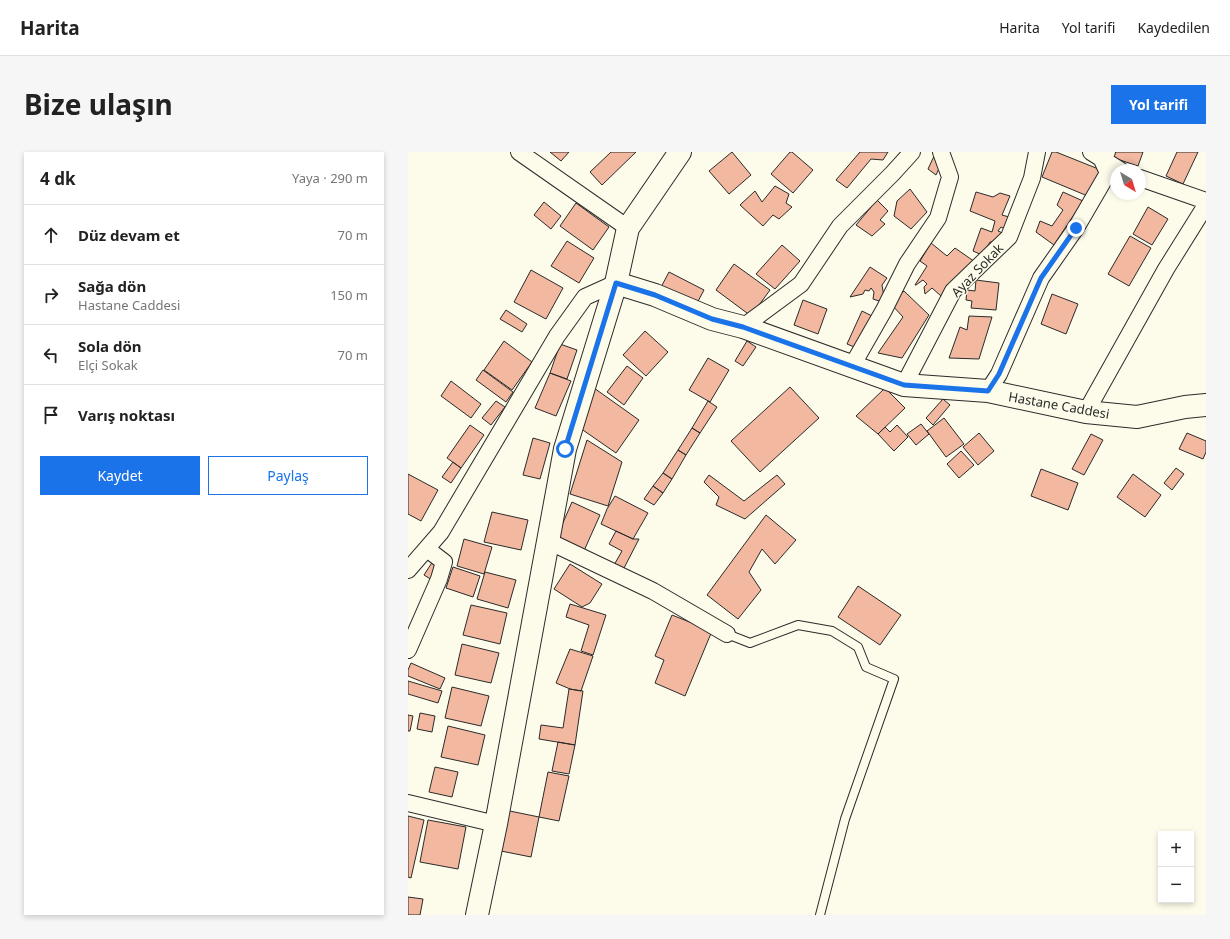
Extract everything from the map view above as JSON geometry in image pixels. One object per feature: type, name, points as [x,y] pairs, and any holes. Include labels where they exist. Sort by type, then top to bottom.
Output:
[{"type":"street","points":[[519,152],[628,228]]},
{"type":"street","points":[[477,915],[496,824],[565,449],[616,283],[628,228],[680,152]]},
{"type":"street","points":[[743,327],[801,284],[840,226],[912,152]]},
{"type":"street","points":[[852,366],[884,310],[907,264],[938,218],[950,177],[941,152]]},
{"type":"street","name":"Ayaz Sokak","points":[[904,385],[953,290],[1009,237],[1032,178],[1037,152]]},
{"type":"street","points":[[1100,155],[1112,164]]},
{"type":"street","points":[[988,391],[999,374],[1041,278],[1076,228],[1108,173],[1100,155]]},
{"type":"street","points":[[1146,180],[1206,201]]},
{"type":"street","points":[[1086,412],[1166,269],[1206,205]]},
{"type":"street","points":[[408,570],[441,532],[557,336],[577,308],[585,297],[616,283]]},
{"type":"street","name":"Hastane Caddesi","points":[[616,283],[655,295],[712,319],[743,327],[904,385],[988,391],[1086,412],[1136,417],[1185,407],[1206,405]]},
{"type":"street","points":[[548,541],[653,591],[727,634]]},
{"type":"street","points":[[408,650],[444,562],[427,549]]},
{"type":"street","points":[[408,803],[496,824]]},
{"type":"lane","points":[[727,634],[750,643],[798,625],[832,631],[858,647],[866,668],[894,678],[845,819],[820,915]]},
{"type":"building","points":[[550,152],[569,152],[561,161]]},
{"type":"building","points":[[611,152],[636,152],[602,185],[590,172]]},
{"type":"building","points":[[732,152],[751,175],[729,194],[709,171]]},
{"type":"building","points":[[790,152],[792,152],[813,170],[793,193],[771,174]]},
{"type":"building","points":[[860,152],[888,152],[883,160],[871,159],[847,188],[836,180]]},
{"type":"building","points":[[1052,152],[1056,152],[1101,170],[1090,197],[1042,177]]},
{"type":"building","points":[[1113,152],[1143,152],[1139,164],[1132,164],[1111,157]]},
{"type":"building","points":[[1177,152],[1198,152],[1183,184],[1166,176]]},
{"type":"building","points":[[935,154],[942,162],[936,175],[928,169]]},
{"type":"building","points":[[775,186],[789,194],[786,203],[792,207],[779,219],[773,215],[763,226],[740,205],[755,191],[762,202]]},
{"type":"building","points":[[910,189],[927,212],[911,229],[894,216],[897,201]]},
{"type":"building","points":[[976,192],[993,197],[1000,193],[1010,196],[1002,215],[1009,217],[1007,230],[1001,227],[998,231],[1005,234],[1001,242],[990,242],[982,255],[973,251],[981,228],[992,232],[995,221],[970,211]]},
{"type":"building","points":[[1063,192],[1083,201],[1054,245],[1036,232],[1040,221],[1052,226],[1063,210],[1057,205]]},
{"type":"building","points":[[877,200],[888,211],[880,220],[885,224],[872,236],[856,225]]},
{"type":"building","points":[[544,202],[561,216],[551,229],[534,215]]},
{"type":"building","points":[[576,203],[609,227],[593,250],[560,226]]},
{"type":"building","points":[[1148,207],[1168,219],[1152,245],[1133,234]]},
{"type":"building","points":[[1130,236],[1151,248],[1129,286],[1108,274]]},
{"type":"building","points":[[567,241],[594,258],[579,283],[551,266]]},
{"type":"building","points":[[931,243],[947,256],[955,248],[978,264],[947,289],[941,296],[932,288],[925,294],[924,287],[927,284],[923,280],[915,285],[927,266],[920,261]]},
{"type":"building","points":[[782,245],[800,261],[775,289],[756,274]]},
{"type":"building","points":[[734,264],[770,290],[751,316],[716,290]]},
{"type":"building","points":[[870,267],[887,278],[882,285],[885,303],[873,299],[874,292],[871,288],[869,291],[865,290],[863,294],[850,297]]},
{"type":"building","points":[[531,270],[563,288],[546,319],[514,302]]},
{"type":"building","points":[[669,272],[704,290],[695,307],[660,289]]},
{"type":"building","points":[[976,280],[999,283],[996,310],[971,308],[972,301],[966,300],[967,290],[975,291]]},
{"type":"building","points":[[904,291],[929,315],[902,358],[878,353],[903,317],[891,304]]},
{"type":"building","points":[[1052,294],[1078,304],[1066,334],[1041,324]]},
{"type":"building","points":[[803,300],[827,309],[818,334],[794,325]]},
{"type":"building","points":[[506,310],[527,324],[522,332],[500,319]]},
{"type":"building","points":[[862,311],[874,317],[859,349],[847,344]]},
{"type":"building","points":[[969,316],[992,317],[979,359],[949,358],[960,327],[967,330]]},
{"type":"building","points":[[645,331],[668,352],[646,376],[623,355]]},
{"type":"building","points":[[504,341],[532,362],[512,390],[484,370]]},
{"type":"building","points":[[747,341],[756,347],[743,366],[735,361]]},
{"type":"building","points":[[560,344],[577,350],[567,379],[550,373]]},
{"type":"building","points":[[708,358],[729,370],[710,402],[689,390]]},
{"type":"building","points":[[627,366],[643,378],[624,405],[607,392]]},
{"type":"building","points":[[483,370],[513,392],[506,402],[476,380]]},
{"type":"building","points":[[550,373],[571,381],[556,416],[535,408]]},
{"type":"building","points":[[451,381],[481,404],[471,418],[441,396]]},
{"type":"building","points":[[790,387],[819,418],[760,472],[731,441]]},
{"type":"building","points":[[594,388],[639,420],[616,453],[580,428]]},
{"type":"building","points":[[885,388],[905,408],[878,434],[856,416]]},
{"type":"building","points":[[943,399],[950,405],[933,425],[926,418]]},
{"type":"building","points":[[496,401],[505,407],[491,425],[482,418]]},
{"type":"building","points":[[708,401],[717,407],[700,433],[692,428]]},
{"type":"building","points":[[944,418],[964,444],[946,457],[927,431]]},
{"type":"building","points":[[921,424],[929,434],[916,445],[907,434]]},
{"type":"building","points":[[470,425],[484,435],[461,468],[447,458]]},
{"type":"building","points":[[897,425],[908,437],[894,451],[878,434],[885,427],[890,432]]},
{"type":"building","points":[[692,428],[700,433],[686,455],[678,450]]},
{"type":"building","points":[[979,433],[994,451],[978,465],[963,447]]},
{"type":"building","points":[[1187,433],[1206,441],[1206,452],[1203,459],[1179,449]]},
{"type":"building","points":[[1091,434],[1103,440],[1084,475],[1072,469]]},
{"type":"building","points":[[533,438],[550,443],[540,479],[523,475]]},
{"type":"building","points":[[587,440],[622,462],[608,506],[570,494]]},
{"type":"building","points":[[678,450],[686,455],[672,479],[663,473]]},
{"type":"building","points":[[961,451],[974,465],[959,478],[947,464]]},
{"type":"building","points":[[453,462],[461,468],[451,483],[442,477]]},
{"type":"building","points":[[1176,468],[1184,474],[1172,490],[1164,483]]},
{"type":"building","points":[[1041,469],[1078,483],[1068,510],[1031,496]]},
{"type":"building","points":[[663,473],[672,479],[663,493],[653,486]]},
{"type":"building","points":[[408,474],[438,490],[421,521],[408,514]]},
{"type":"building","points":[[1133,474],[1161,495],[1145,517],[1117,497]]},
{"type":"building","points":[[709,475],[744,501],[777,475],[785,484],[745,519],[716,505],[719,497],[704,482]]},
{"type":"building","points":[[653,486],[663,493],[654,505],[644,499]]},
{"type":"building","points":[[615,496],[648,513],[633,539],[601,524],[607,509]]},
{"type":"building","points":[[572,502],[600,515],[583,553],[555,541]]},
{"type":"building","points":[[492,512],[528,520],[521,550],[484,542]]},
{"type":"building","points":[[766,515],[796,540],[775,564],[762,549],[749,572],[761,590],[738,619],[707,595]]},
{"type":"building","points":[[616,531],[633,539],[639,539],[623,570],[614,565],[622,551],[609,544]]},
{"type":"building","points":[[464,539],[492,547],[484,574],[457,566]]},
{"type":"building","points":[[433,561],[441,566],[432,580],[424,575]]},
{"type":"building","points":[[570,564],[602,584],[590,603],[582,607],[554,589]]},
{"type":"building","points":[[453,567],[480,576],[473,597],[446,588]]},
{"type":"building","points":[[485,572],[516,580],[508,608],[477,599]]},
{"type":"building","points":[[858,586],[901,615],[880,645],[838,617]]},
{"type":"building","points":[[570,604],[606,615],[593,655],[581,651],[589,625],[566,617]]},
{"type":"building","points":[[471,605],[507,613],[500,644],[463,635]]},
{"type":"building","points":[[672,615],[712,631],[685,696],[655,683],[664,660],[655,656]]},
{"type":"building","points":[[462,644],[499,653],[491,683],[455,675]]},
{"type":"building","points":[[570,649],[593,656],[581,691],[570,689],[556,683]]},
{"type":"building","points":[[411,663],[445,678],[440,689],[408,676],[408,670]]},
{"type":"building","points":[[408,681],[442,691],[438,703],[408,694]]},
{"type":"building","points":[[452,687],[489,696],[481,726],[445,718]]},
{"type":"building","points":[[569,689],[583,691],[575,745],[539,739],[541,725],[563,728]]},
{"type":"building","points":[[420,713],[435,716],[432,732],[417,729]]},
{"type":"building","points":[[408,715],[413,716],[410,731],[408,731]]},
{"type":"building","points":[[448,726],[485,735],[478,765],[441,757]]},
{"type":"building","points":[[558,742],[575,745],[569,774],[552,771]]},
{"type":"building","points":[[435,767],[458,772],[452,797],[429,792]]},
{"type":"building","points":[[548,772],[569,776],[559,821],[539,817]]},
{"type":"building","points":[[500,809],[539,817],[531,857],[491,849]]},
{"type":"building","points":[[408,816],[424,820],[411,878],[408,877]]},
{"type":"building","points":[[428,820],[466,827],[458,869],[420,862]]},
{"type":"building","points":[[408,897],[423,899],[420,915],[408,915]]},
{"type":"route","points":[[565,449],[616,283],[655,295],[712,319],[743,327],[904,385],[988,391],[999,374],[1041,278],[1076,228]]}]
